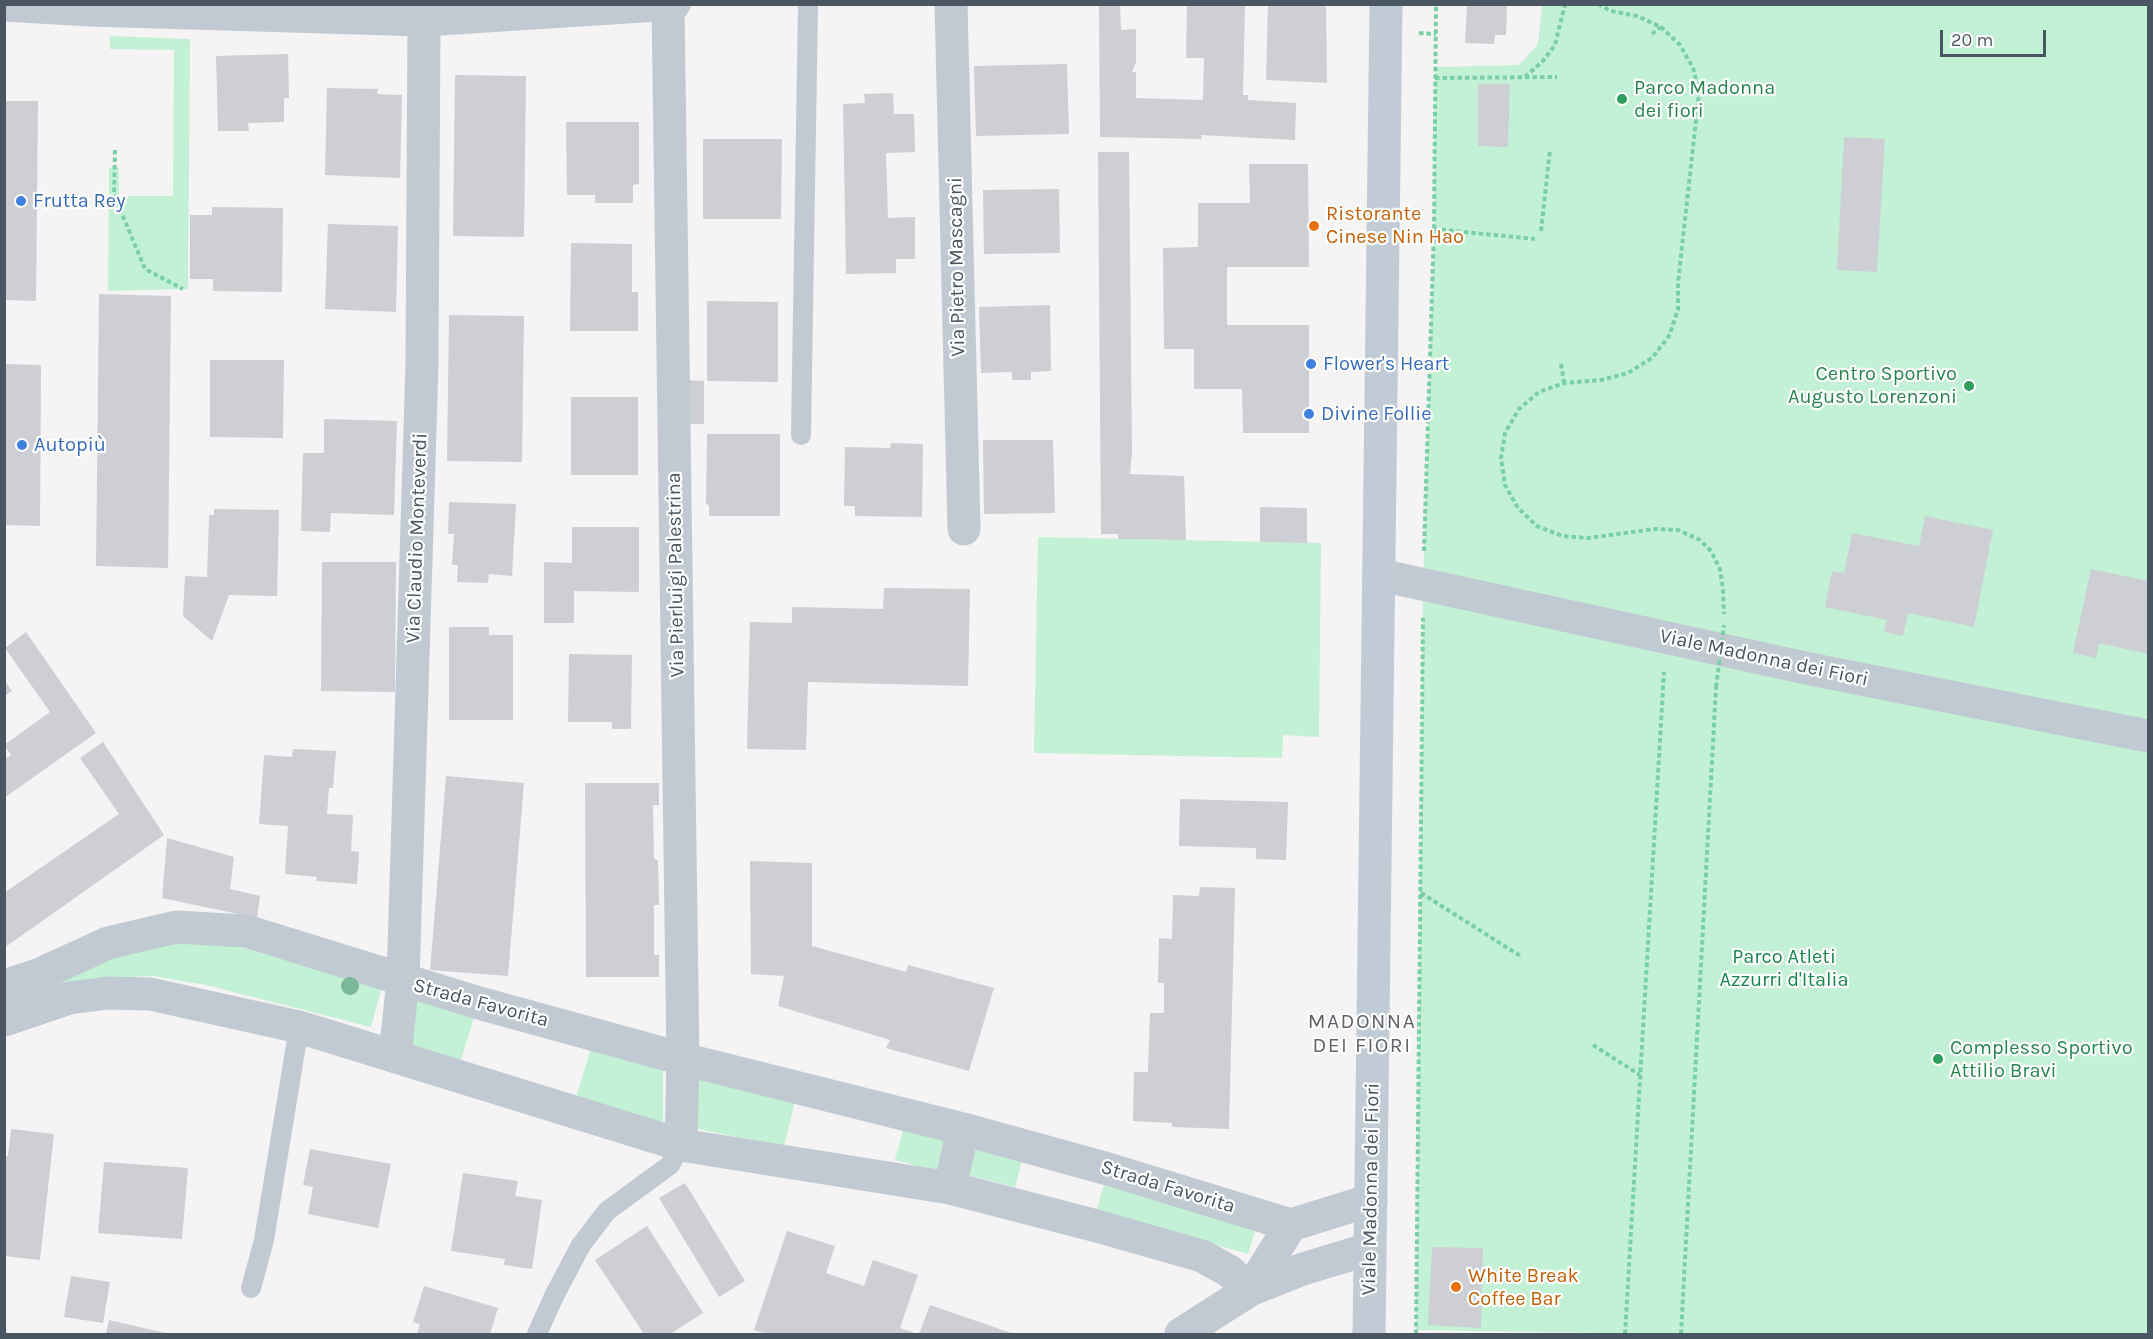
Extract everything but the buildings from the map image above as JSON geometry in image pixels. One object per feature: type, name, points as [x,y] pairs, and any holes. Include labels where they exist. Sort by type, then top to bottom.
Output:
[{"type":"main road","name":"Viale Madonna dei Fiori","points":[[1369,1335],[1386,4]]},
{"type":"street","points":[[4,4],[90,10],[424,20],[674,4]]},
{"type":"street","name":"Via Pietro Mascagni","points":[[951,4],[964,529]]},
{"type":"street","name":"Via Pierluigi Palestrina","points":[[668,5],[682,1059],[681,1144]]},
{"type":"street","name":"Via Claudio Monteverdi","points":[[395,1056],[403,981],[422,364],[424,20]]},
{"type":"street","name":"Viale Madonna dei Fiori","points":[[1380,575],[1810,669],[2148,736]]},
{"type":"street","name":"Strada Favorita","points":[[4,986],[38,975],[108,943],[176,927],[246,931],[403,981],[682,1059],[963,1129],[1108,1169],[1290,1225]]},
{"type":"street","points":[[4,1020],[69,998],[108,993],[150,994],[299,1027],[681,1144],[950,1188],[1083,1222],[1202,1256],[1229,1271],[1250,1290]]},
{"type":"street","points":[[950,1188],[963,1129]]},
{"type":"street","points":[[1250,1290],[1290,1225],[1371,1200]]},
{"type":"street","points":[[1181,1335],[1250,1290],[1303,1269],[1369,1249]]},
{"type":"lane","points":[[801,435],[808,4]]},
{"type":"lane","points":[[251,1288],[264,1240],[299,1027]]},
{"type":"lane","points":[[537,1335],[555,1294],[581,1245],[608,1211],[670,1165],[681,1144]]},
{"type":"path","points":[[1416,1335],[1423,585],[1434,229],[1436,4]]},
{"type":"path","points":[[1525,77],[1543,61],[1555,45],[1565,4]]},
{"type":"path","points":[[1598,4],[1611,12],[1637,16],[1660,27],[1680,45],[1693,68],[1699,93],[1678,283],[1678,310],[1669,336],[1652,358],[1628,373],[1601,380],[1564,383],[1539,392],[1519,410],[1505,433],[1501,458],[1505,485],[1518,508],[1537,526],[1562,536],[1588,538],[1655,529],[1678,530],[1700,540],[1711,551],[1720,568],[1724,590],[1724,625],[1716,687],[1681,1335]]},
{"type":"path","points":[[1652,34],[1660,27]]},
{"type":"path","points":[[1435,78],[1557,77]]},
{"type":"path","points":[[115,150],[114,195],[145,269],[183,289]]},
{"type":"path","points":[[1541,231],[1550,150]]},
{"type":"path","points":[[1434,229],[1535,239]]},
{"type":"path","points":[[1561,364],[1564,383]]},
{"type":"path","points":[[1625,1335],[1666,638]]},
{"type":"path","points":[[1421,893],[1522,957]]},
{"type":"path","points":[[1593,1045],[1640,1075]]},
{"type":"green space","name":"Parco Atleti Azzurri d'Italia","points":[[1542,5],[2148,5],[2148,1334],[1667,1334],[1416,1330],[1423,585],[1434,229],[1435,67],[1519,65],[1538,44]]},
{"type":"green space","points":[[110,36],[190,39],[188,289],[108,291],[109,168],[119,168],[119,196],[173,196],[174,50],[110,49]]},
{"type":"green space","points":[[1038,537],[1321,543],[1319,737],[1283,735],[1282,758],[1034,753]]},
{"type":"green space","points":[[214,940],[382,986],[371,1027],[206,985],[153,976],[94,979],[51,987],[118,955],[173,943]]},
{"type":"green space","points":[[413,995],[475,1014],[461,1060],[408,1044]]},
{"type":"green space","points":[[592,1044],[663,1065],[663,1123],[576,1098]]},
{"type":"green space","points":[[698,1077],[795,1101],[784,1147],[698,1129]]},
{"type":"green space","points":[[904,1126],[946,1137],[937,1171],[895,1160]]},
{"type":"green space","points":[[975,1145],[1023,1157],[1015,1187],[967,1175]]},
{"type":"green space","points":[[1105,1180],[1257,1224],[1248,1254],[1097,1210]]},
{"type":"place","name":"Parco Madonna dei fiori","points":[[1622,99]]},
{"type":"place","name":"Frutta Rey","points":[[21,201]]},
{"type":"place","name":"Ristorante Cinese Nin Hao","points":[[1314,226]]},
{"type":"place","name":"Flower's Heart","points":[[1311,364]]},
{"type":"place","name":"Centro Sportivo Augusto Lorenzoni","points":[[1969,386]]},
{"type":"place","name":"Divine Follie","points":[[1309,414]]},
{"type":"place","name":"Autopiù","points":[[22,445]]},
{"type":"place","name":"Complesso Sportivo Attilio Bravi","points":[[1938,1059]]},
{"type":"place","name":"White Break Coffee Bar","points":[[1456,1287]]},
{"type":"district","name":"MADONNA DEI FIORI","points":[[1362,1034]]}]
